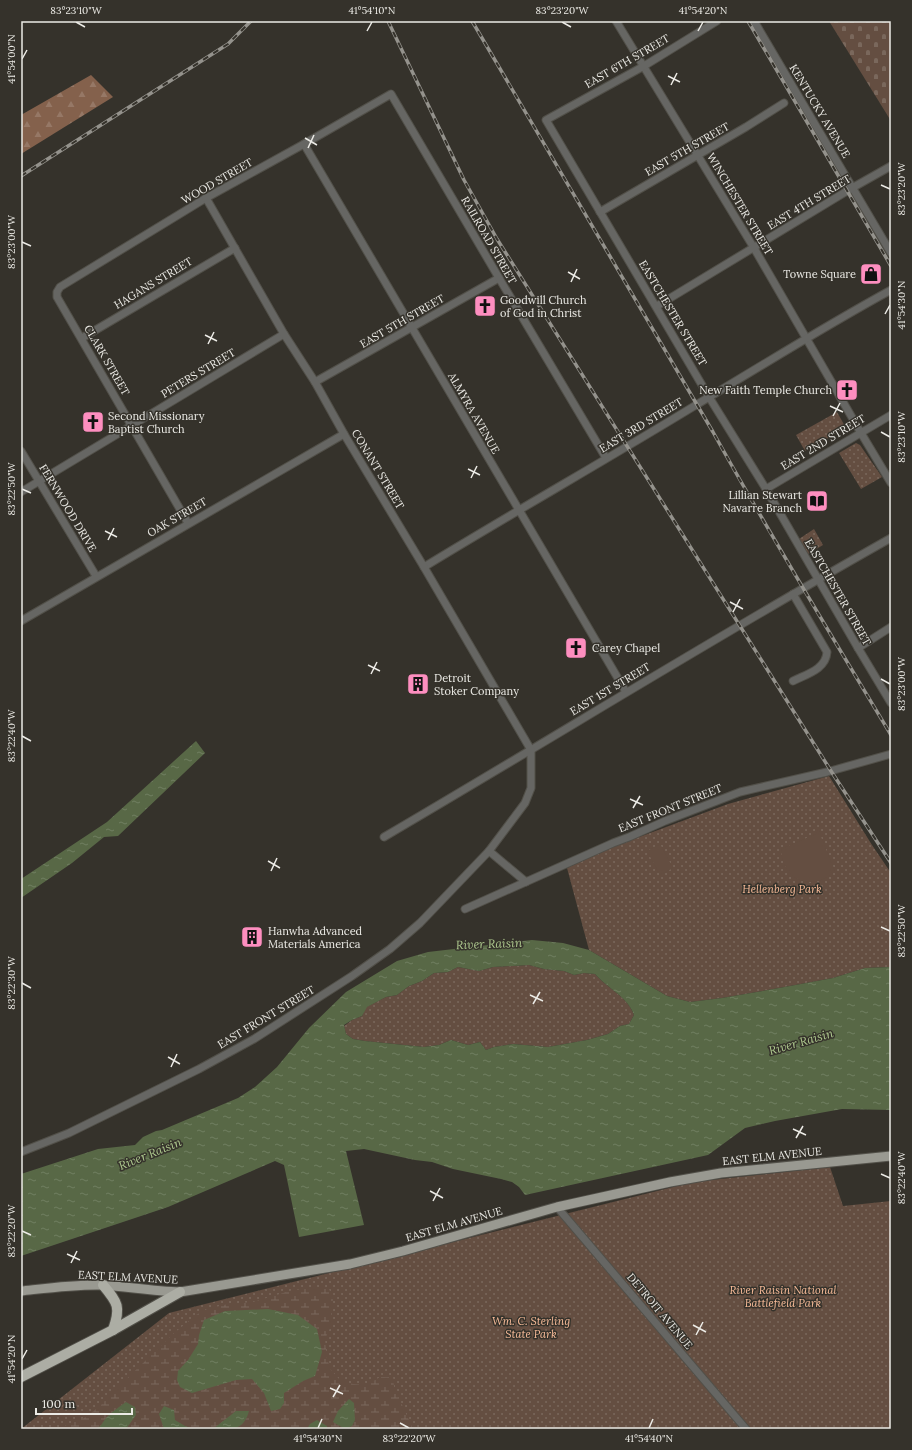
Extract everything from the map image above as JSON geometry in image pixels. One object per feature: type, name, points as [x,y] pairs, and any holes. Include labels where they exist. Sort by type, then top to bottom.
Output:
[{"type":"highway","points":[[103,1285],[113,1297],[118,1308],[118,1314],[113,1330]]},
{"type":"highway","points":[[21,1377],[113,1330],[180,1292]]},
{"type":"main road","name":"EAST ELM AVENUE","points":[[21,1291],[103,1285],[160,1292],[180,1292],[350,1264],[425,1245],[557,1207],[670,1182],[721,1173],[891,1156]]},
{"type":"street","name":"WINCHESTER STREET","points":[[616,21],[754,248],[891,483]]},
{"type":"street","name":"EAST 6TH STREET","points":[[546,120],[644,66],[717,21]]},
{"type":"street","name":"KENTUCKY AVENUE","points":[[754,21],[891,253]]},
{"type":"street","name":"WOOD STREET","points":[[57,292],[60,287],[206,198],[391,94]]},
{"type":"street","name":"RAILROAD STREET","points":[[391,94],[606,458]]},
{"type":"street","name":"EAST 5TH STREET","points":[[600,212],[784,103]]},
{"type":"street","name":"EASTCHESTER STREET","points":[[546,120],[657,306],[709,397],[766,489],[891,703]]},
{"type":"street","name":"ALMYRA AVENUE","points":[[304,144],[626,692]]},
{"type":"street","name":"EAST 4TH STREET","points":[[657,306],[891,166]]},
{"type":"street","name":"CONANT STREET","points":[[206,198],[284,334],[315,382],[344,434],[531,750]]},
{"type":"street","name":"HAGANS STREET","points":[[82,338],[235,248]]},
{"type":"street","name":"EAST 5TH STREET","points":[[315,382],[499,278]]},
{"type":"street","name":"EAST 3RD STREET","points":[[424,568],[518,510],[855,309],[891,290]]},
{"type":"street","name":"CLARK STREET","points":[[57,292],[57,297],[188,523]]},
{"type":"street","name":"PETERS STREET","points":[[21,492],[284,334]]},
{"type":"street","name":"EAST 2ND STREET","points":[[766,489],[891,415]]},
{"type":"street","name":"OAK STREET","points":[[21,621],[96,576],[344,434]]},
{"type":"street","name":"FERNWOOD DRIVE","points":[[21,451],[96,576]]},
{"type":"street","name":"EAST 1ST STREET","points":[[384,837],[792,594],[891,538]]},
{"type":"street","points":[[792,594],[827,652],[827,658],[822,666],[794,681]]},
{"type":"street","points":[[858,648],[891,627]]},
{"type":"street","name":"EAST FRONT STREET","points":[[21,1152],[69,1133],[199,1069],[254,1039],[390,949],[420,923],[489,851],[525,803],[531,788],[531,750]]},
{"type":"street","name":"EAST FRONT STREET","points":[[465,909],[665,821],[740,792],[827,772],[891,754]]},
{"type":"street","points":[[489,851],[526,882]]},
{"type":"street","name":"DETROIT AVENUE","points":[[557,1207],[746,1429]]},
{"type":"green space","points":[[829,21],[891,21],[891,121]]},
{"type":"green space","points":[[91,75],[113,97],[21,154],[21,115]]},
{"type":"green space","points":[[837,412],[846,428],[805,451],[796,435]]},
{"type":"green space","points":[[856,443],[860,445],[882,477],[861,489],[839,453]]},
{"type":"green space","points":[[814,529],[823,545],[808,554],[799,539]]},
{"type":"green space","name":"Hellenberg Park","points":[[829,776],[891,873],[891,967],[865,968],[833,978],[722,998],[690,1002],[667,996],[589,950],[567,868],[615,846],[728,804]]},
{"type":"green space","points":[[818,830],[823,833],[821,837],[835,871],[826,878],[817,881],[808,882],[800,880],[792,875],[787,869],[783,860],[781,849],[816,834]]},
{"type":"green space","points":[[660,844],[673,868],[660,875],[647,851]]},
{"type":"green space","points":[[529,965],[544,969],[564,971],[574,975],[584,973],[595,974],[627,1003],[634,1015],[629,1024],[620,1026],[608,1034],[587,1040],[548,1047],[513,1044],[486,1050],[480,1042],[468,1045],[451,1040],[439,1045],[424,1047],[353,1039],[346,1034],[344,1026],[352,1020],[362,1016],[366,1007],[386,997],[397,995],[409,986],[422,981],[434,973],[448,972],[458,967],[479,971],[493,967]]},
{"type":"green space","name":"Wm. C. Sterling State Park","points":[[830,1167],[843,1206],[891,1201],[891,1429],[21,1429],[169,1313],[693,1182]]},
{"type":"green space","points":[[319,1288],[329,1289],[333,1299],[331,1326],[325,1339],[327,1359],[331,1370],[340,1380],[353,1384],[367,1385],[380,1377],[393,1377],[394,1387],[413,1429],[345,1429],[327,1429],[327,1426],[310,1424],[307,1429],[235,1429],[244,1422],[249,1411],[236,1411],[213,1429],[193,1429],[185,1426],[175,1419],[162,1425],[164,1429],[126,1429],[136,1415],[126,1402],[109,1415],[96,1429],[57,1429],[86,1417],[101,1405],[173,1334],[196,1315],[207,1309],[228,1304],[253,1302],[293,1290]],"holes":[[[225,1311],[241,1311],[315,1376],[299,1383],[284,1393],[284,1403],[267,1404],[264,1393],[252,1379],[236,1380],[205,1390],[178,1371]],[[354,1403],[355,1418],[349,1427],[345,1429],[333,1421]]]},
{"type":"water","points":[[196,741],[205,753],[118,836],[104,837],[72,863],[21,898],[21,879],[107,822]]},
{"type":"water","name":"River Raisin","points":[[532,940],[563,943],[589,950],[667,996],[690,1002],[722,998],[833,978],[865,968],[891,967],[891,1110],[842,1109],[775,1121],[745,1128],[708,1155],[525,1195],[519,1187],[512,1182],[453,1169],[432,1162],[415,1160],[364,1149],[346,1151],[364,1225],[299,1237],[284,1165],[275,1161],[168,1207],[21,1256],[21,1174],[98,1149],[135,1145],[143,1137],[156,1131],[162,1130],[238,1098],[255,1087],[277,1067],[309,1028],[346,992],[397,961],[428,952]],"holes":[[[529,965],[544,969],[564,971],[574,975],[584,973],[595,974],[627,1003],[634,1015],[629,1024],[620,1026],[608,1034],[587,1040],[548,1047],[513,1044],[486,1050],[480,1042],[468,1045],[451,1040],[439,1045],[424,1047],[365,1041],[353,1039],[346,1034],[344,1025],[362,1016],[367,1007],[386,997],[397,995],[409,986],[422,981],[434,973],[448,972],[458,967],[479,971],[493,967]]]},
{"type":"water","points":[[268,1309],[298,1315],[317,1329],[322,1352],[315,1376],[303,1381],[284,1393],[284,1403],[280,1409],[271,1411],[264,1393],[252,1379],[236,1380],[192,1393],[180,1387],[177,1380],[178,1371],[188,1360],[198,1344],[199,1335],[204,1320],[225,1311]]},
{"type":"water","points":[[349,1399],[354,1403],[355,1420],[352,1426],[345,1429],[333,1422],[338,1411]]},
{"type":"water","points":[[126,1402],[135,1407],[136,1415],[126,1429],[96,1429],[109,1415]]},
{"type":"water","points":[[164,1406],[174,1410],[175,1420],[193,1429],[164,1429],[159,1414]]},
{"type":"water","points":[[236,1411],[249,1411],[240,1426],[231,1429],[213,1429]]},
{"type":"water","points":[[317,1420],[327,1426],[327,1429],[307,1429],[310,1424]]},
{"type":"railway","points":[[21,176],[228,44],[251,21]]},
{"type":"railway","points":[[388,21],[464,180],[497,239],[831,771],[891,863]]},
{"type":"railway","points":[[472,21],[823,622],[891,735]]},
{"type":"railway","points":[[748,21],[891,266]]},
{"type":"place","name":"Towne Square","points":[[871,274]]},
{"type":"place","name":"Goodwill Church of God in Christ","points":[[485,306]]},
{"type":"place","name":"New Faith Temple Church","points":[[847,390]]},
{"type":"place","name":"Second Missionary Baptist Church","points":[[93,422]]},
{"type":"place","name":"Lillian Stewart Navarre Branch","points":[[817,501]]},
{"type":"place","name":"Carey Chapel","points":[[576,648]]},
{"type":"place","name":"Detroit Stoker Company","points":[[418,684]]},
{"type":"place","name":"Hanwha Advanced Materials America","points":[[252,937]]},
{"type":"park label","name":"River Raisin National Battlefield Park","points":[[783,1296]]}]
